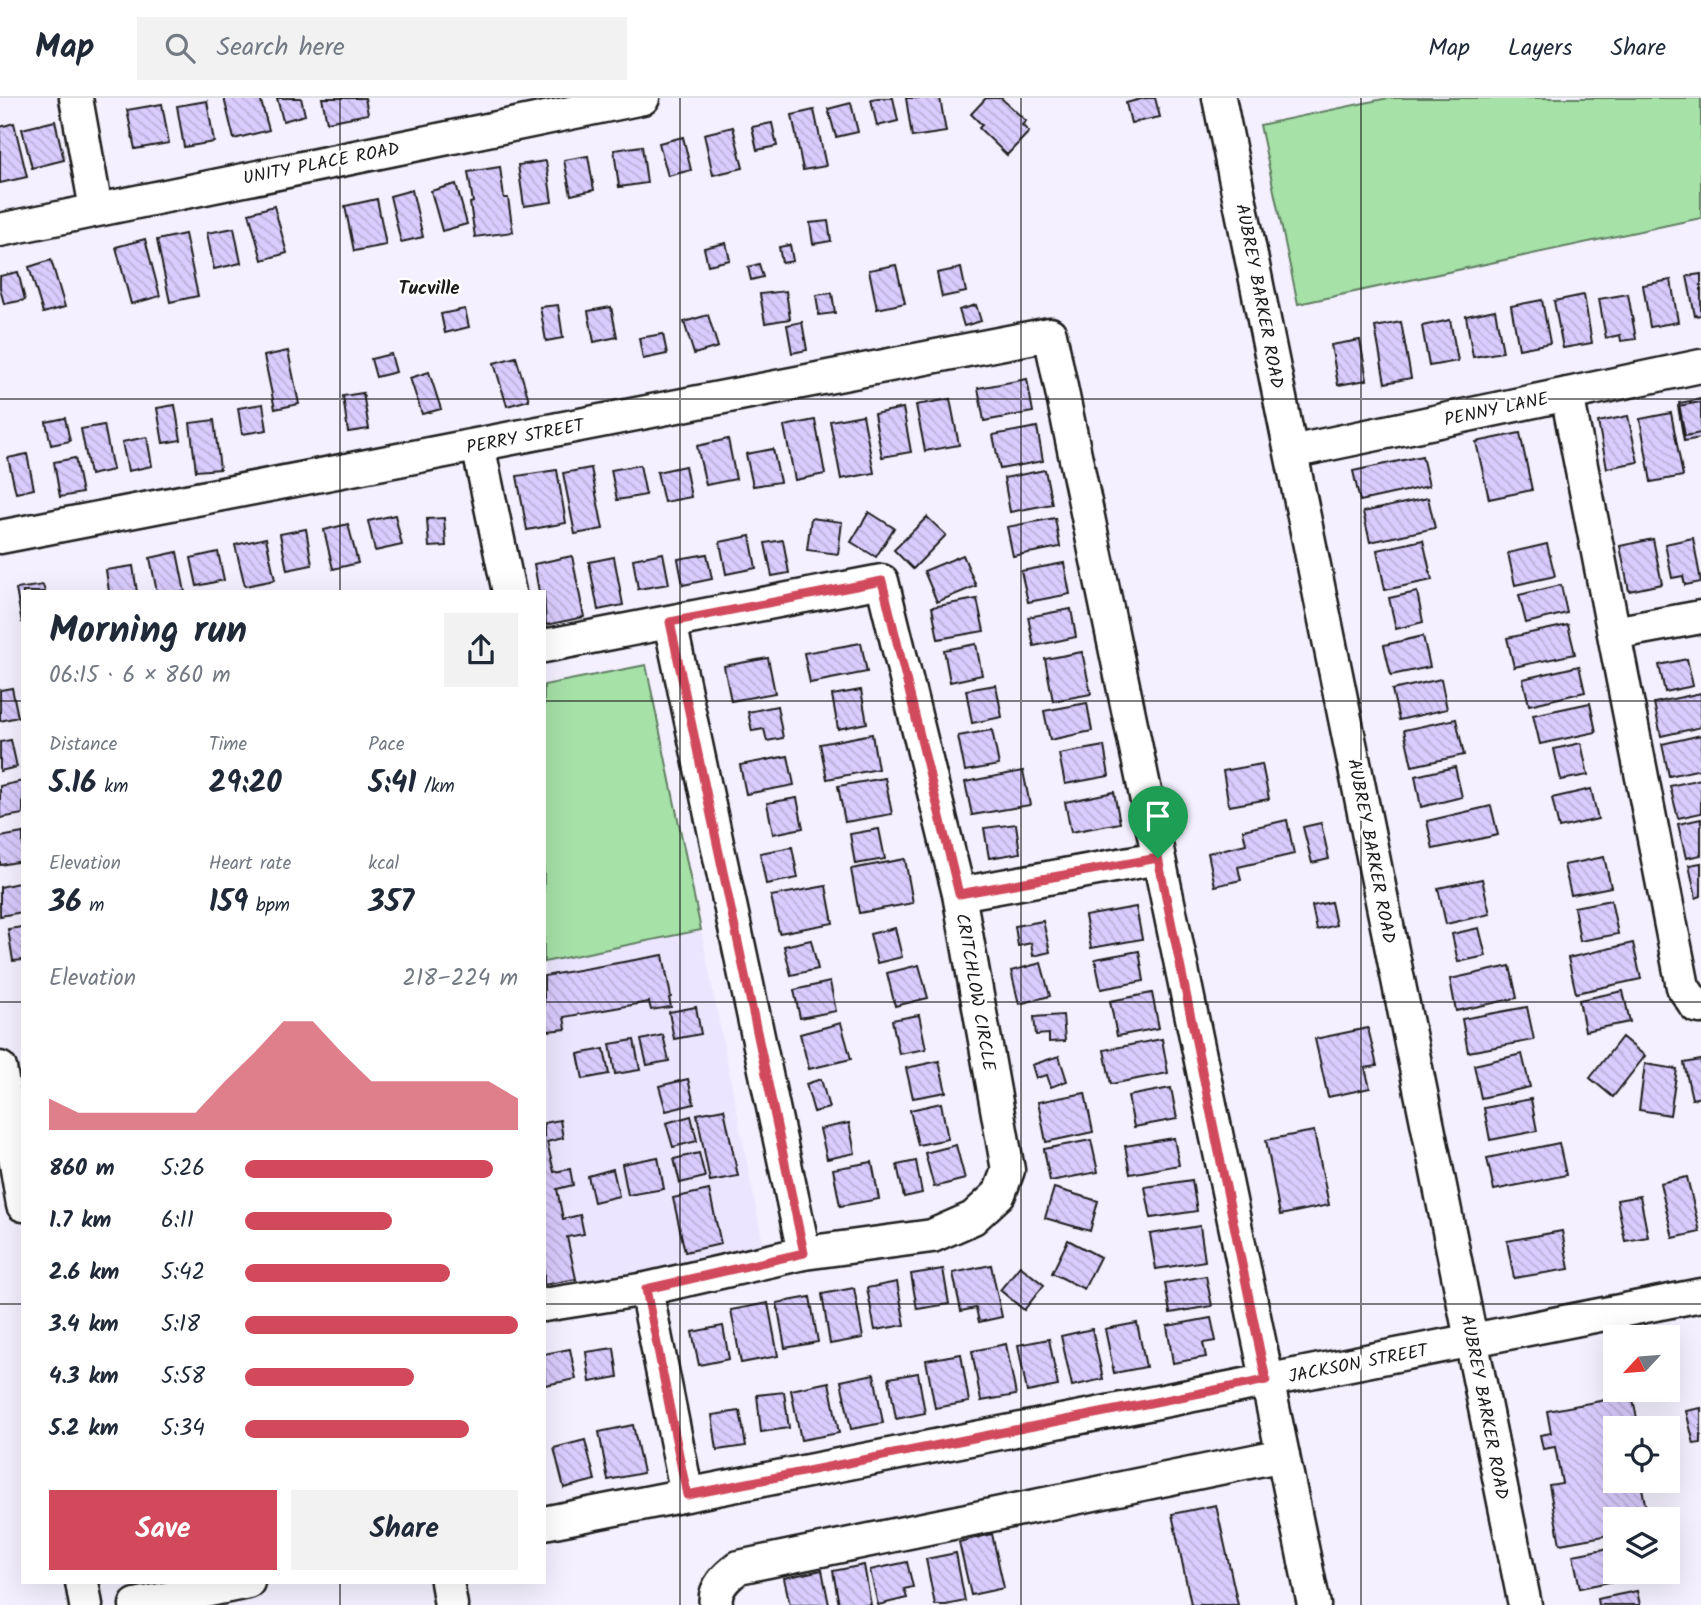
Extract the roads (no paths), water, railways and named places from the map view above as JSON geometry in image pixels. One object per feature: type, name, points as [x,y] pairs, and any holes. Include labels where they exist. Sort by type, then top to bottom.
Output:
[{"type":"street","points":[[76,98],[96,209]]},
{"type":"street","name":"UNITY PLACE ROAD","points":[[0,230],[643,98]]},
{"type":"street","name":"AUBREY BARKER ROAD","points":[[1219,98],[1525,1605]]},
{"type":"street","name":"PERRY STREET","points":[[0,537],[1049,334],[1158,858]]},
{"type":"street","name":"PENNY LANE","points":[[1291,452],[1701,366]]},
{"type":"street","points":[[1567,394],[1683,986],[1696,1006],[1701,1007]]},
{"type":"street","points":[[478,445],[509,590]]},
{"type":"street","name":"CRITCHLOW CIRCLE","points":[[546,646],[882,581],[959,894],[1008,1170],[999,1194],[973,1218],[932,1237],[804,1253],[646,1289],[546,1305]]},
{"type":"street","points":[[1614,633],[1701,617]]},
{"type":"street","points":[[670,622],[804,1253]]},
{"type":"street","points":[[959,894],[1158,858],[1314,1605]]},
{"type":"street","points":[[9,1086],[21,1188]]},
{"type":"street","points":[[646,1289],[687,1495]]},
{"type":"street","name":"JACKSON STREET","points":[[546,1523],[1701,1295]]},
{"type":"street","points":[[716,1605],[715,1598],[724,1578],[739,1567],[1283,1455]]},
{"type":"street","points":[[82,1584],[86,1605]]},
{"type":"street","points":[[136,1605],[238,1584]]},
{"type":"district","name":"Tucville","points":[[429,287]]}]
